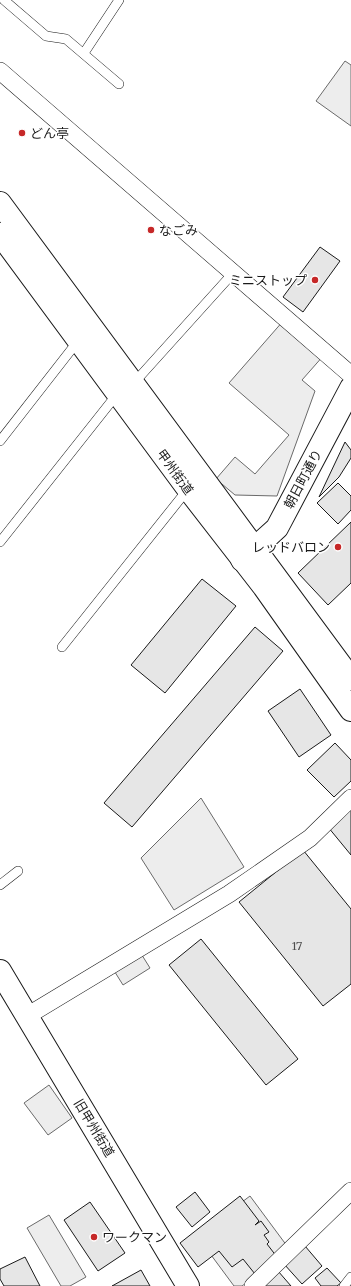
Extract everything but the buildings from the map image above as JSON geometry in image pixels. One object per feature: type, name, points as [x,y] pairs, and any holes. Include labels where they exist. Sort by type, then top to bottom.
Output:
[{"type":"main road","name":"甲州街道","points":[[0,203],[125,388],[188,489],[248,554],[264,587],[351,710]]},
{"type":"main road","name":"甲州街道","points":[[0,234],[79,339],[125,388],[248,554],[351,679]]},
{"type":"main road","name":"朝日町通り","points":[[248,554],[277,528],[351,388]]},
{"type":"main road","name":"旧甲州街道","points":[[1,976],[27,1016],[188,1286]]},
{"type":"street","points":[[0,71],[234,272],[351,375]]},
{"type":"street","points":[[27,1016],[229,894],[310,838],[351,798]]},
{"type":"street","points":[[252,1286],[351,1191]]},
{"type":"lane","points":[[4,0],[46,36],[66,39],[119,84]]},
{"type":"lane","points":[[84,53],[119,0]]},
{"type":"lane","points":[[0,542],[125,388],[234,272]]},
{"type":"lane","points":[[0,441],[79,339]]},
{"type":"lane","points":[[62,647],[188,489]]},
{"type":"lane","points":[[0,885],[18,871]]},
{"type":"lane","points":[[344,1286],[351,1277]]},
{"type":"shaded area","points":[[345,61],[351,65],[351,126],[316,101]]},
{"type":"shaded area","points":[[284,320],[324,355],[302,380],[315,391],[277,496],[235,495],[216,479],[235,457],[255,474],[289,435],[229,383]]},
{"type":"shaded area","points":[[201,798],[244,867],[174,910],[141,858]]},
{"type":"shaded area","points":[[140,952],[150,968],[123,985],[113,969]]},
{"type":"shaded area","points":[[49,1085],[72,1118],[48,1135],[24,1103]]},
{"type":"shaded area","points":[[250,1196],[290,1250],[242,1286],[234,1286],[197,1236]]},
{"type":"shaded area","points":[[49,1215],[86,1277],[70,1286],[61,1286],[27,1228]]},
{"type":"place","name":"どん亭","points":[[22,133]]},
{"type":"place","name":"なごみ","points":[[151,230]]},
{"type":"place","name":"ミニストップ","points":[[315,280]]},
{"type":"place","name":"レッドバロン","points":[[338,547]]},
{"type":"place","name":"ワークマン","points":[[94,1237]]}]
